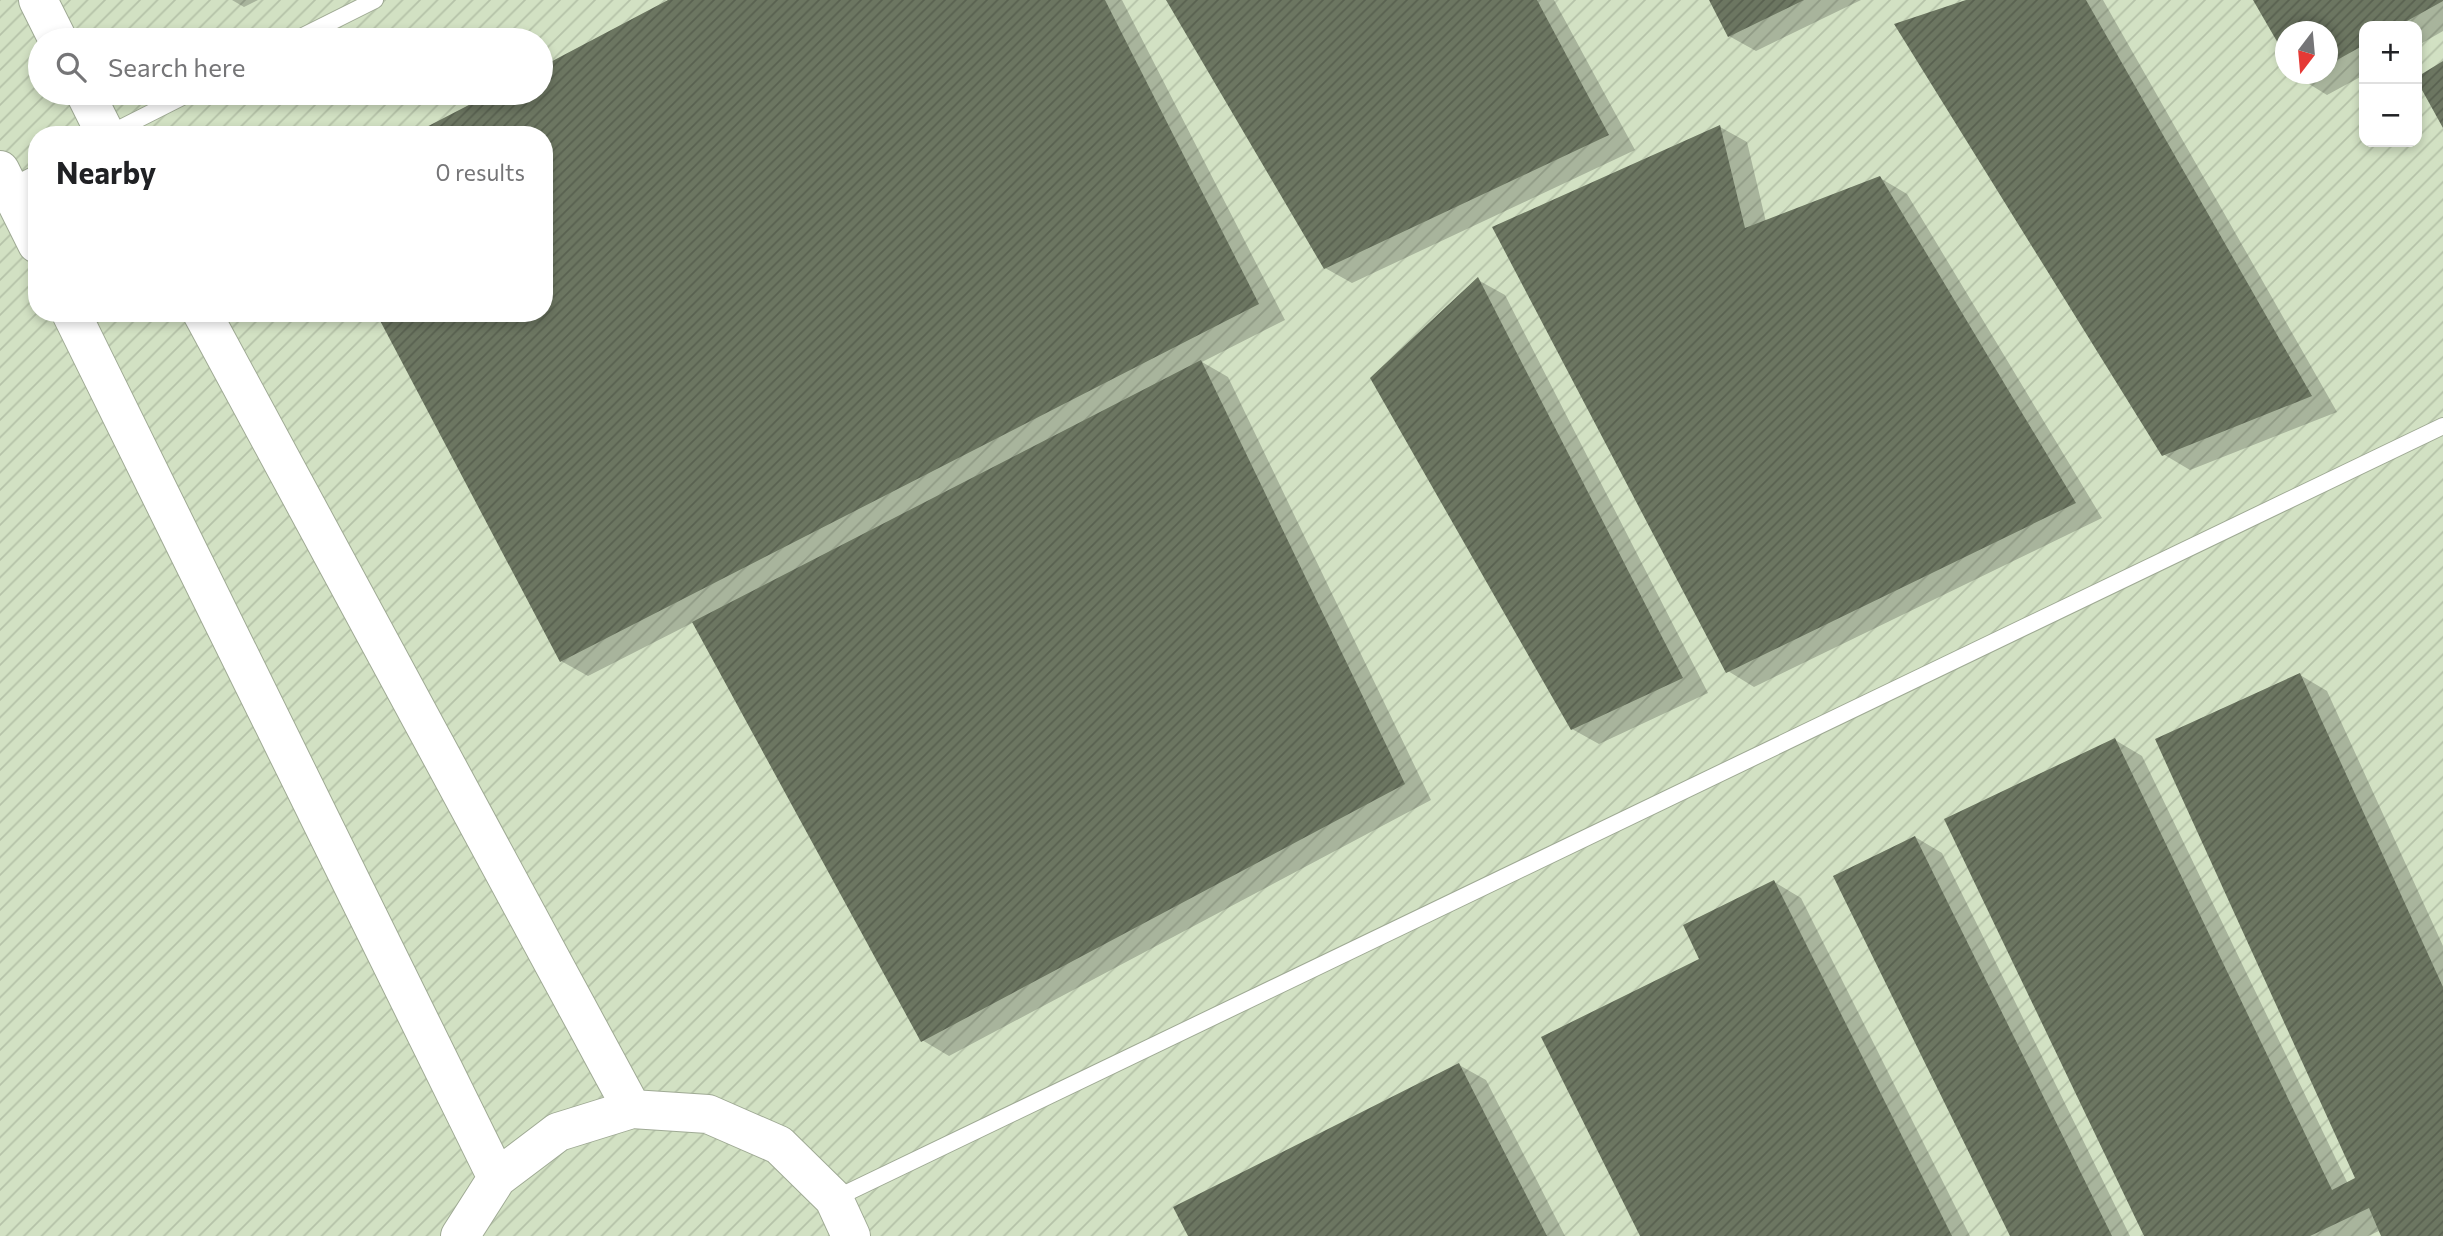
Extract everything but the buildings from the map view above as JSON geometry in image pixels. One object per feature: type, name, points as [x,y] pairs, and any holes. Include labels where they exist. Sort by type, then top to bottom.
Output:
[{"type":"street","points":[[38,0],[52,28]]},
{"type":"street","points":[[91,105],[102,126]]},
{"type":"street","points":[[11,181],[28,222]]},
{"type":"street","points":[[75,322],[497,1178]]},
{"type":"street","points":[[207,322],[632,1109]]},
{"type":"street","points":[[460,1236],[497,1178],[558,1132],[632,1109],[708,1114],[779,1145],[834,1199],[851,1236]]},
{"type":"lane","points":[[319,28],[375,0]]},
{"type":"lane","points":[[124,126],[166,105]]},
{"type":"lane","points":[[834,1199],[2443,426]]},
{"type":"shaded area","points":[[0,0],[2443,0],[2443,1236],[0,1236]]}]
